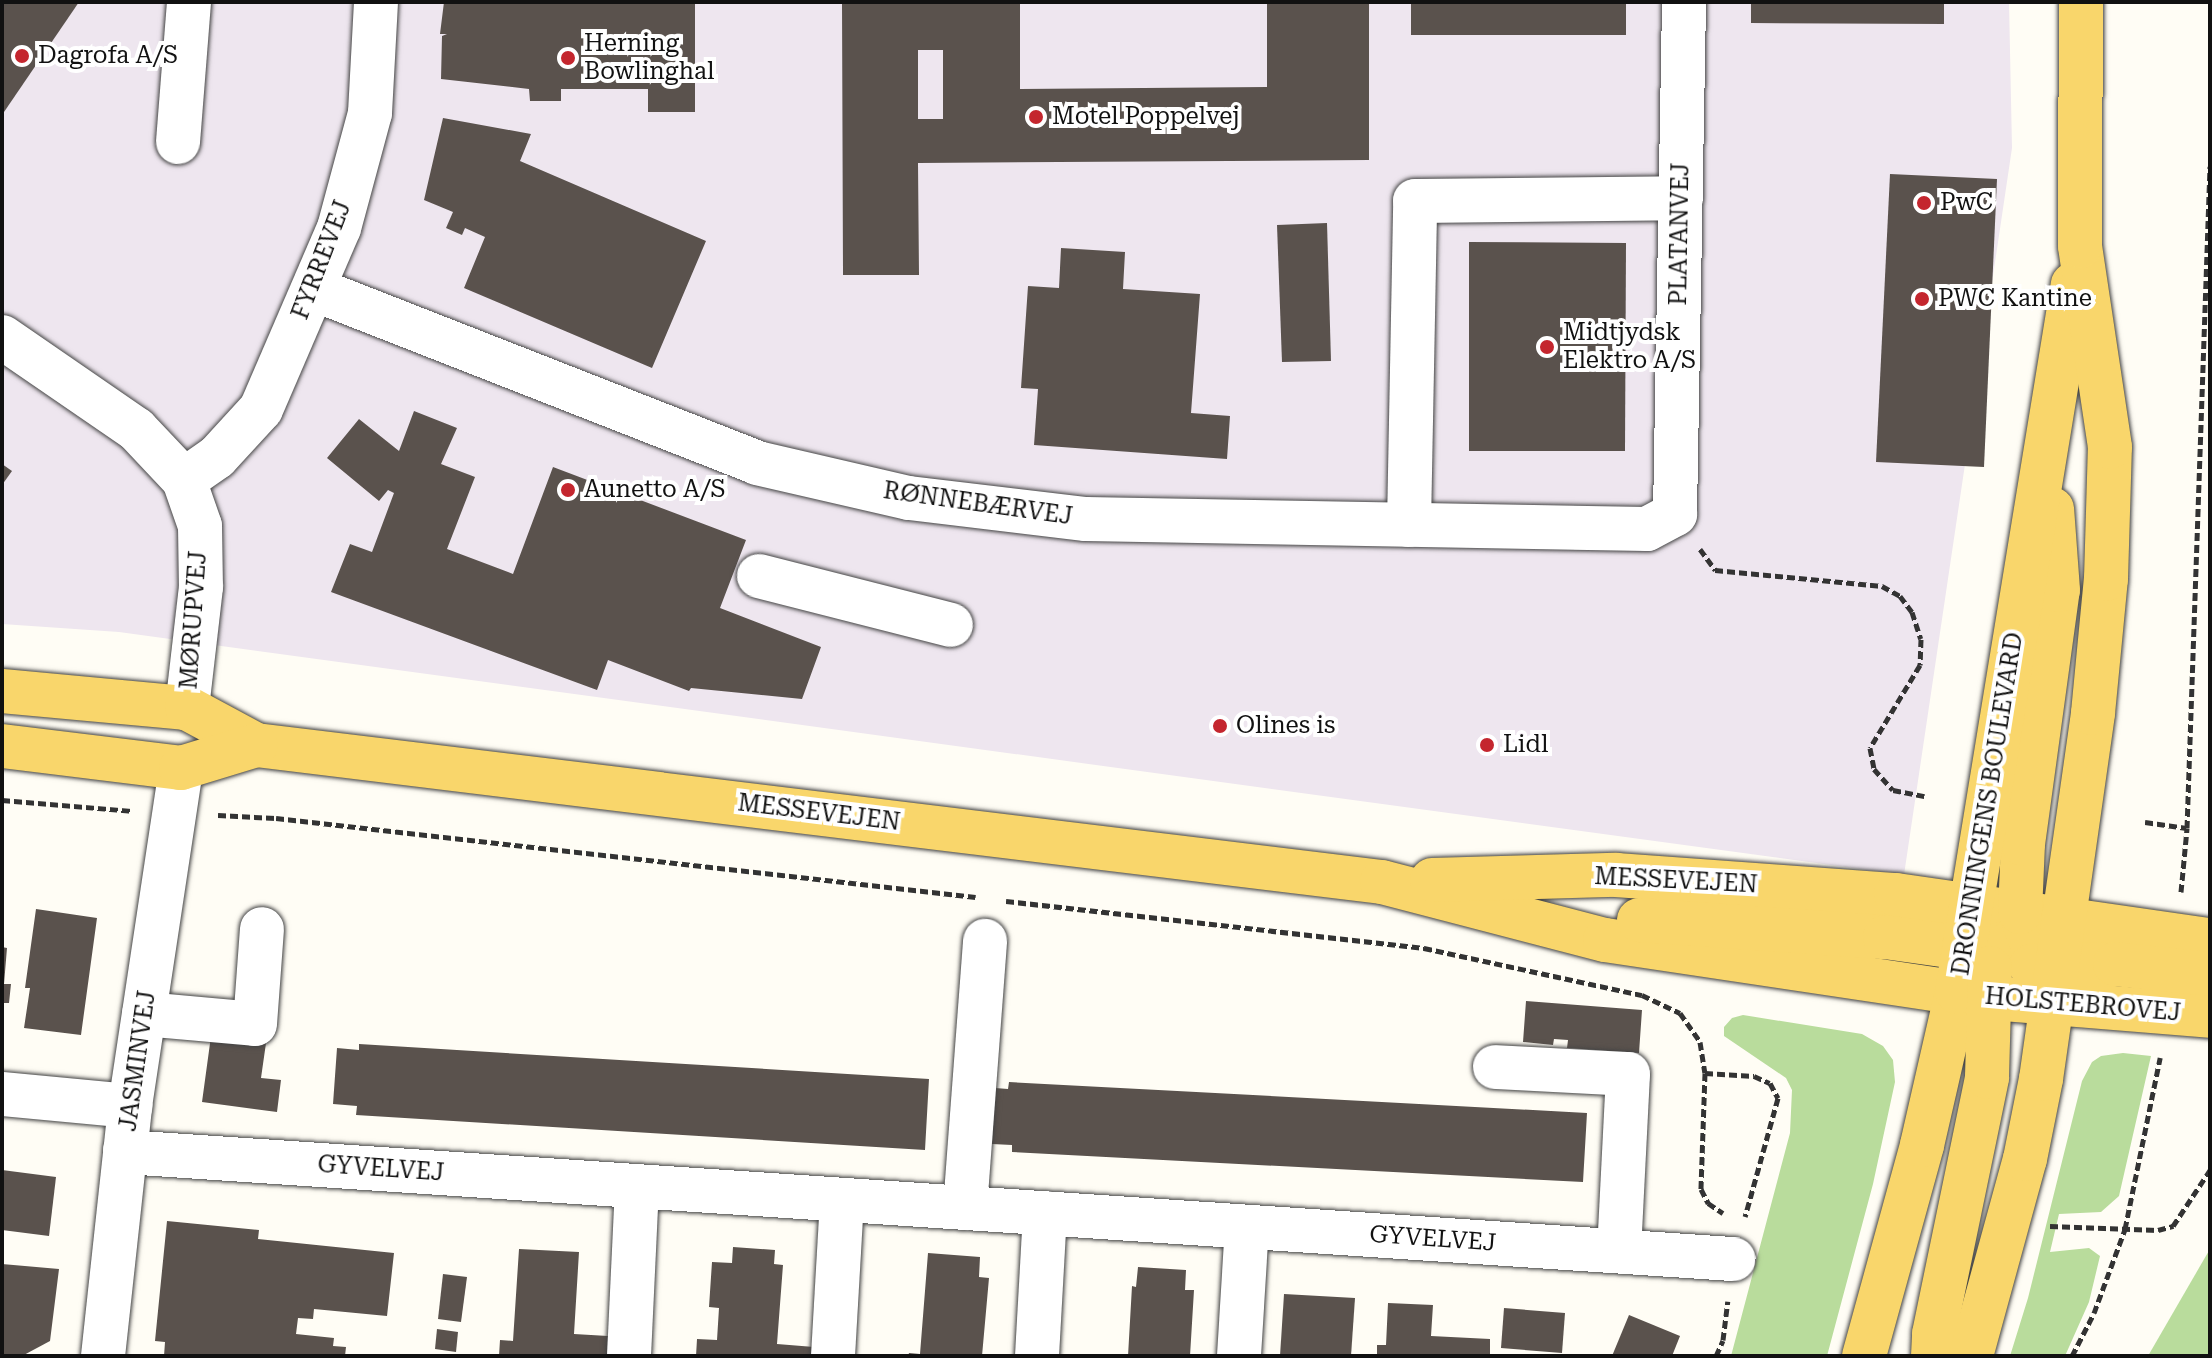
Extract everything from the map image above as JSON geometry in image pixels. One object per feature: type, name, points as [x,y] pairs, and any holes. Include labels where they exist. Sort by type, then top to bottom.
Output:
[{"type":"main road","name":"DRONNINGENS BOULEVARD","points":[[1971,1356],[2025,1159],[2045,950],[2106,579],[2110,447],[2080,246],[2081,2]]},
{"type":"main road","name":"DRONNINGENS BOULEVARD","points":[[1864,1356],[1914,1176],[1978,972],[1970,905],[2080,246]]},
{"type":"main road","points":[[2045,950],[2023,844],[2058,590],[2046,443]]},
{"type":"main road","name":"MESSEVEJEN","points":[[2,691],[187,708],[256,745],[1382,882],[1605,940],[1978,972]]},
{"type":"main road","points":[[181,768],[187,708]]},
{"type":"main road","name":"MESSEVEJEN","points":[[2,746],[181,768],[256,745]]},
{"type":"main road","name":"MESSEVEJEN","points":[[1382,882],[1616,875],[1896,895],[1970,905]]},
{"type":"main road","name":"HOLSTEBROVEJ","points":[[1970,905],[2045,950],[2210,1016]]},
{"type":"main road","name":"HOLSTEBROVEJ","points":[[1978,972],[2045,950],[2210,940]]},
{"type":"main road","points":[[1933,1356],[1934,1334],[1987,1077],[1978,972],[2045,950],[2115,964],[2210,974]]},
{"type":"street","points":[[178,142],[189,2]]},
{"type":"street","name":"FYRREVEJ","points":[[184,480],[217,457],[261,409],[339,228],[370,113],[376,2]]},
{"type":"street","name":"PLATANVEJ","points":[[1675,514],[1684,2]]},
{"type":"street","points":[[1409,525],[1415,201],[1681,198]]},
{"type":"street","name":"RØNNEBÆRVEJ","points":[[314,289],[757,463],[909,498],[1086,519],[1647,529],[1675,514]]},
{"type":"street","name":"MØRUPVEJ","points":[[2,337],[136,429],[184,480],[200,526],[201,587],[187,708]]},
{"type":"street","points":[[759,576],[951,625]]},
{"type":"street","name":"JASMINVEJ","points":[[103,1356],[130,1106],[181,768]]},
{"type":"street","points":[[965,1208],[990,920]]},
{"type":"street","points":[[144,1014],[255,1024],[262,929]]},
{"type":"street","points":[[1495,1067],[1628,1074],[1619,1251]]},
{"type":"street","points":[[2,1094],[130,1106]]},
{"type":"street","name":"GYVELVEJ","points":[[125,1152],[1733,1259]]},
{"type":"street","points":[[629,1356],[637,1186]]},
{"type":"street","points":[[833,1356],[842,1200]]},
{"type":"street","points":[[1037,1356],[1045,1213]]},
{"type":"street","points":[[1239,1356],[1247,1227]]},
{"type":"path","points":[[2180,902],[2187,828],[2210,166]]},
{"type":"path","points":[[1675,514],[1715,570],[1882,586],[1900,596],[1912,612],[1921,639],[1920,665],[1870,748],[1874,769],[1893,790],[1924,796]]},
{"type":"path","points":[[2,800],[276,818],[979,898]]},
{"type":"path","points":[[2145,822],[2187,828]]},
{"type":"path","points":[[990,920],[1424,948],[1642,995],[1680,1013],[1700,1042],[1705,1073],[1701,1189],[1708,1203],[1724,1214]]},
{"type":"path","points":[[2072,1356],[2094,1313],[2125,1229],[2160,1058]]},
{"type":"path","points":[[1705,1073],[1754,1076],[1770,1083],[1778,1098],[1733,1259],[1723,1340],[1716,1356]]},
{"type":"path","points":[[2043,1226],[2158,1230],[2173,1226],[2210,1170]]},
{"type":"shaded area","points":[[2,2],[2009,2],[2012,148],[1904,875],[119,632],[2,624]]},
{"type":"green space","points":[[1743,1015],[1862,1034],[1883,1046],[1893,1060],[1895,1082],[1873,1184],[1827,1356],[1731,1356],[1790,1133],[1792,1090],[1786,1078],[1724,1036],[1724,1027],[1732,1018]]},
{"type":"green space","points":[[2123,1053],[2151,1056],[2119,1196],[2101,1212],[2059,1214],[2050,1252],[2089,1248],[2100,1256],[2089,1302],[2065,1356],[2010,1356],[2028,1298],[2082,1081],[2092,1062],[2101,1056]]},
{"type":"green space","points":[[2210,1249],[2210,1356],[2148,1356],[2203,1261]]},
{"type":"building","name":"Dagrofa A/S","points":[[2,2],[79,2],[4,112],[2,111]]},
{"type":"building","name":"Herning Bowlinghal","points":[[444,2],[695,2],[695,112],[648,112],[648,89],[561,89],[561,101],[530,101],[529,89],[441,79],[442,36],[447,34],[440,34]]},
{"type":"building","points":[[842,2],[1020,2],[1020,89],[1267,87],[1267,2],[1369,2],[1369,160],[918,163],[919,275],[843,275]],"holes":[[[918,50],[943,50],[943,119],[918,119]]]},
{"type":"building","points":[[1411,2],[1626,2],[1626,35],[1411,35]]},
{"type":"building","points":[[1751,2],[1944,2],[1944,24],[1751,23]]},
{"type":"building","points":[[443,118],[531,134],[520,161],[706,241],[652,368],[464,288],[485,237],[465,228],[462,235],[446,228],[453,212],[424,200]]},
{"type":"building","points":[[1890,174],[1997,179],[1984,467],[1876,462]]},
{"type":"building","points":[[1327,223],[1331,361],[1282,362],[1277,225]]},
{"type":"building","name":"Midtjydsk Elektro A/S","points":[[1469,242],[1626,243],[1625,451],[1469,451]]},
{"type":"building","points":[[1061,248],[1125,252],[1123,289],[1200,294],[1191,413],[1230,416],[1227,459],[1034,445],[1038,389],[1021,388],[1028,286],[1059,288]]},
{"type":"building","points":[[414,411],[457,428],[441,464],[475,477],[447,549],[513,574],[553,467],[746,540],[720,608],[821,647],[802,699],[691,688],[689,691],[608,660],[597,690],[331,592],[350,544],[372,552],[394,493],[388,490],[379,501],[327,458],[359,419],[399,451]]},
{"type":"building","points":[[2,464],[12,471],[2,485]]},
{"type":"building","points":[[36,909],[97,918],[81,1035],[24,1028],[30,988],[25,988]]},
{"type":"building","points":[[2,947],[7,948],[4,984],[11,984],[9,1003],[2,1003]]},
{"type":"building","points":[[1526,1001],[1642,1010],[1639,1053],[1567,1048],[1568,1040],[1554,1039],[1553,1045],[1523,1042]]},
{"type":"building","points":[[211,1036],[266,1043],[261,1078],[281,1080],[277,1112],[202,1102]]},
{"type":"building","points":[[359,1044],[929,1079],[925,1150],[356,1115],[357,1106],[333,1104],[337,1048],[359,1050]]},
{"type":"building","points":[[1009,1082],[1587,1113],[1583,1182],[1012,1152],[1012,1145],[992,1144],[995,1088],[1008,1089]]},
{"type":"building","points":[[2,1170],[56,1177],[49,1236],[2,1230]]},
{"type":"building","points":[[167,1221],[259,1230],[258,1239],[394,1253],[387,1316],[314,1309],[313,1319],[298,1318],[296,1334],[334,1338],[333,1346],[346,1347],[345,1356],[164,1356],[165,1342],[155,1341]]},
{"type":"building","points":[[733,1247],[775,1250],[774,1264],[783,1265],[777,1344],[814,1347],[814,1356],[696,1356],[697,1339],[717,1340],[719,1308],[709,1307],[712,1262],[732,1263]]},
{"type":"building","points":[[519,1249],[579,1252],[574,1334],[608,1336],[607,1355],[499,1356],[500,1340],[513,1341]]},
{"type":"building","points":[[928,1253],[980,1257],[979,1277],[989,1278],[982,1356],[908,1356],[909,1353],[920,1354]]},
{"type":"building","points":[[2,1264],[59,1269],[50,1341],[22,1356],[2,1356]]},
{"type":"building","points":[[1138,1267],[1186,1270],[1185,1290],[1194,1290],[1190,1356],[1128,1356],[1132,1286],[1136,1287]]},
{"type":"building","points":[[443,1274],[467,1277],[461,1322],[438,1319]]},
{"type":"building","points":[[1284,1294],[1355,1298],[1351,1356],[1280,1356]]},
{"type":"building","points":[[1388,1303],[1433,1305],[1431,1336],[1490,1339],[1490,1356],[1377,1356],[1377,1345],[1386,1345]]},
{"type":"building","points":[[1504,1308],[1565,1313],[1562,1353],[1501,1348]]},
{"type":"building","points":[[1629,1315],[1680,1336],[1672,1356],[1612,1356]]},
{"type":"building","points":[[437,1329],[458,1332],[456,1352],[435,1349]]},
{"type":"place","name":"Dagrofa A/S","points":[[22,56]]},
{"type":"place","name":"Herning Bowlinghal","points":[[568,58]]},
{"type":"place","name":"Motel Poppelvej","points":[[1036,117]]},
{"type":"place","name":"PwC","points":[[1924,203]]},
{"type":"place","name":"PWC Kantine","points":[[1922,299]]},
{"type":"place","name":"Midtjydsk Elektro A/S","points":[[1547,347]]},
{"type":"place","name":"Aunetto A/S","points":[[568,490]]},
{"type":"place","name":"Olines is","points":[[1220,726]]},
{"type":"place","name":"Lidl","points":[[1487,745]]}]
